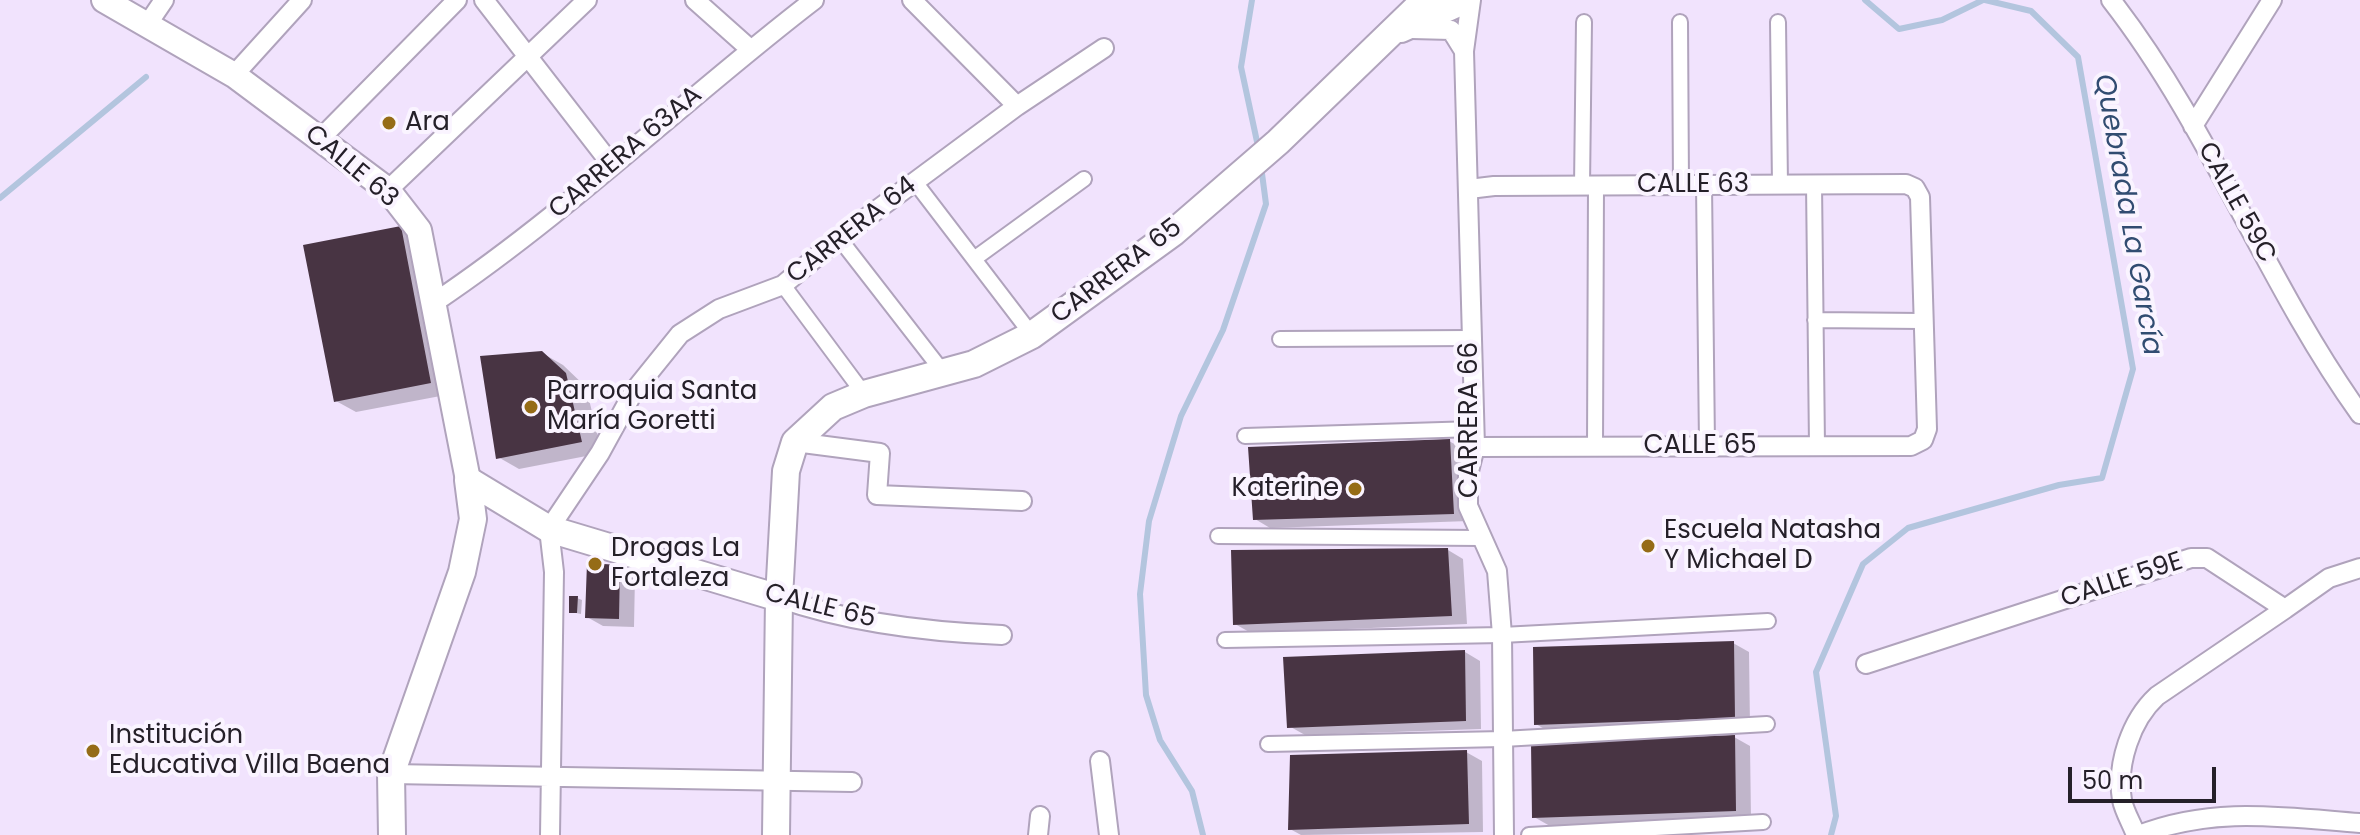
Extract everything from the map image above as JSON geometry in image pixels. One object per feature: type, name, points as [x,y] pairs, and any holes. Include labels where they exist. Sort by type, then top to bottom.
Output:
[{"type":"main road","name":"CARRERA 65","points":[[795,442],[833,407],[864,394],[974,364],[1032,335],[1174,232],[1280,140],[1398,30],[1425,0]]},
{"type":"main road","name":"CARRERA 65","points":[[1398,30],[1463,1]]},
{"type":"main road","points":[[776,835],[779,598],[786,471],[795,442]]},
{"type":"main road","name":"CALLE 65","points":[[468,480],[549,529],[779,598]]},
{"type":"main road","points":[[392,835],[391,774],[462,572],[473,519],[468,480]]},
{"type":"street","name":"CALLE 63","points":[[104,0],[234,75],[388,190],[419,230],[468,480]]},
{"type":"street","points":[[147,25],[164,0]]},
{"type":"street","points":[[234,75],[302,0]]},
{"type":"street","points":[[319,140],[457,0]]},
{"type":"street","points":[[484,0],[611,164]]},
{"type":"street","points":[[388,190],[425,152],[531,58],[587,0]]},
{"type":"street","points":[[695,0],[750,49]]},
{"type":"street","name":"CARRERA 63AA","points":[[435,302],[506,254],[750,49],[814,0]]},
{"type":"street","points":[[912,0],[1017,106]]},
{"type":"street","name":"CALLE 59C","points":[[2111,0],[2133,29],[2193,126],[2309,339],[2359,410]]},
{"type":"street","points":[[2193,126],[2272,0]]},
{"type":"street","name":"CARRERA 66","points":[[1463,1],[1475,438],[1468,475],[1468,506],[1497,571],[1502,635],[1504,835]]},
{"type":"street","points":[[1584,22],[1595,446]]},
{"type":"street","points":[[1680,22],[1681,185]]},
{"type":"street","points":[[1778,22],[1780,185]]},
{"type":"street","points":[[1398,30],[1451,30],[1464,51]]},
{"type":"street","name":"CARRERA 64","points":[[549,529],[600,453],[634,391],[680,334],[719,309],[783,285],[839,238],[1017,106],[1104,48]]},
{"type":"street","points":[[974,259],[1084,179]]},
{"type":"street","points":[[915,182],[1032,335]]},
{"type":"street","points":[[1814,184],[1817,446]]},
{"type":"street","name":"CALLE 63","points":[[1469,189],[1906,184],[1915,188],[1920,197],[1921,321]]},
{"type":"street","points":[[1704,185],[1707,445]]},
{"type":"street","points":[[839,238],[943,372]]},
{"type":"street","points":[[783,285],[864,394]]},
{"type":"street","points":[[1815,320],[1921,321]]},
{"type":"street","name":"CALLE 65","points":[[1475,438],[1595,446],[1911,446],[1923,440],[1927,429],[1921,321]]},
{"type":"street","points":[[1280,339],[1470,338]]},
{"type":"street","points":[[1245,436],[1475,438]]},
{"type":"street","points":[[795,442],[880,453],[877,495],[1022,501]]},
{"type":"street","points":[[549,529],[554,572],[550,835]]},
{"type":"street","points":[[1218,536],[1480,538]]},
{"type":"street","name":"CALLE 59E","points":[[1866,664],[2191,558],[2207,558],[2285,609]]},
{"type":"street","points":[[2360,568],[2329,578],[2157,696],[2142,710],[2121,768],[2123,801],[2137,835],[2172,822],[2205,815],[2360,823]]},
{"type":"street","name":"CALLE 65","points":[[779,598],[817,611],[884,623],[945,632],[1002,635]]},
{"type":"street","points":[[1225,640],[1502,635],[1768,621]]},
{"type":"street","points":[[1268,744],[1503,739],[1767,724]]},
{"type":"street","points":[[1100,761],[1109,835]]},
{"type":"street","points":[[391,774],[852,782]]},
{"type":"street","points":[[1038,835],[1040,816]]},
{"type":"street","points":[[1529,835],[1763,822]]},
{"type":"building","points":[[401,226],[431,383],[334,402],[303,245]]},
{"type":"building","name":"Parroquia Santa María Goretti","points":[[542,351],[566,373],[582,442],[496,459],[480,356]]},
{"type":"building","points":[[1450,439],[1454,514],[1253,520],[1248,447]]},
{"type":"building","points":[[1448,548],[1452,616],[1233,625],[1231,550]]},
{"type":"building","points":[[587,563],[620,565],[619,619],[585,618]]},
{"type":"building","points":[[569,596],[578,596],[577,613],[569,613]]},
{"type":"building","points":[[1734,641],[1735,718],[1534,725],[1533,647]]},
{"type":"building","points":[[1465,650],[1466,721],[1287,728],[1283,657]]},
{"type":"building","points":[[1735,735],[1736,811],[1532,818],[1531,743]]},
{"type":"building","points":[[1467,750],[1469,824],[1288,830],[1290,755]]},
{"type":"waterway","points":[[1252,0],[1241,67],[1259,151]]},
{"type":"waterway","name":"Quebrada La García","points":[[1865,0],[1899,29],[1942,20],[1983,0]]},
{"type":"waterway","name":"Quebrada La García","points":[[1831,835],[1836,816],[1816,672],[1863,564],[1908,528],[2059,485],[2102,478],[2133,369],[2078,57],[2031,11],[1985,0]]},
{"type":"waterway","points":[[0,198],[146,77]]},
{"type":"waterway","points":[[1203,835],[1192,791],[1160,740],[1146,695],[1140,594],[1149,521],[1181,416],[1223,330],[1266,204],[1261,166]]},
{"type":"place","name":"Ara","points":[[389,123]]},
{"type":"place","name":"Parroquia Santa María Goretti","points":[[531,407]]},
{"type":"place","name":"Katerine","points":[[1355,489]]},
{"type":"place","name":"Escuela Natasha Y Michael D","points":[[1648,546]]},
{"type":"place","name":"Drogas La Fortaleza","points":[[595,564]]},
{"type":"place","name":"Institución Educativa Villa Baena","points":[[93,751]]}]
